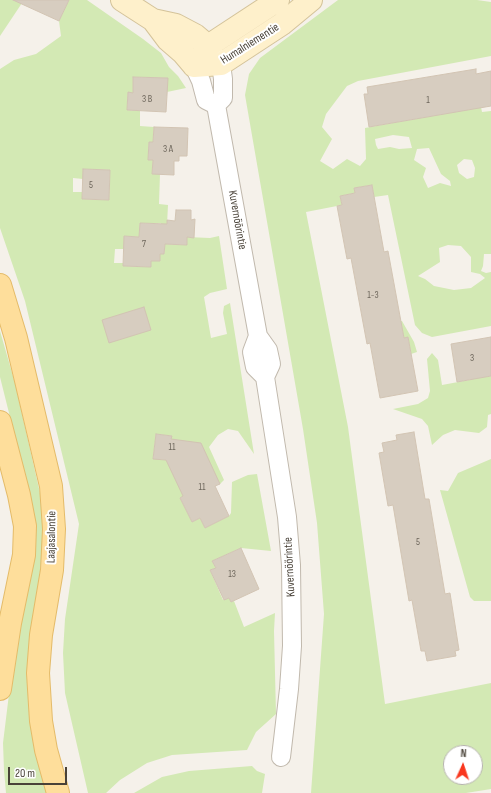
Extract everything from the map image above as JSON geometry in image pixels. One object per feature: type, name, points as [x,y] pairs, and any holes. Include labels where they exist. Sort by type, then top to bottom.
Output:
[{"type":"main road","name":"Laajasalontie","points":[[0,285],[16,338],[51,486],[54,529],[52,570],[41,635],[38,673],[41,720],[46,750],[58,793]]},
{"type":"main road","points":[[0,422],[20,495],[25,526],[24,555],[10,623],[0,689]]},
{"type":"street","points":[[122,0],[153,20],[168,40],[183,53],[194,66],[201,81],[206,100],[216,105],[223,98],[224,79],[221,64],[208,46],[195,35],[176,25],[153,20]]},
{"type":"street","name":"Humalniementie","points":[[194,66],[208,46],[278,0]]},
{"type":"street","name":"Humalniementie","points":[[194,66],[221,64],[282,24],[311,0]]},
{"type":"street","name":"Kuvernöörintie","points":[[216,105],[258,336],[268,350],[271,364],[265,377],[287,517],[291,570],[292,646],[289,690],[281,757]]},
{"type":"green space","points":[[0,0],[24,0],[0,36]]},
{"type":"green space","points":[[69,0],[87,0],[161,53],[169,67],[178,76],[186,88],[167,92],[167,78],[133,77],[133,93],[128,93],[127,110],[140,111],[140,126],[154,127],[153,142],[149,143],[148,160],[153,160],[152,174],[160,174],[159,204],[168,205],[166,244],[186,245],[187,237],[210,238],[219,236],[227,289],[210,293],[204,297],[211,338],[227,334],[223,313],[224,306],[230,303],[254,454],[238,431],[228,429],[218,435],[209,447],[224,480],[220,484],[171,439],[171,436],[156,434],[153,458],[179,462],[193,492],[180,498],[192,522],[200,518],[205,528],[229,516],[231,513],[232,482],[248,475],[257,474],[271,551],[241,548],[212,561],[216,568],[210,570],[223,600],[229,598],[231,602],[234,601],[244,627],[275,613],[276,714],[256,732],[247,750],[172,755],[147,763],[120,780],[106,793],[88,793],[65,693],[63,653],[65,619],[79,524],[25,301],[0,228],[0,69],[14,60],[36,54],[61,36],[59,21]],"holes":[[[84,169],[110,170],[109,200],[82,199],[82,192],[73,192],[73,178],[83,179]],[[140,223],[161,223],[161,239],[165,239],[164,254],[160,254],[160,261],[151,261],[151,267],[123,266],[123,263],[114,263],[115,249],[124,249],[124,236],[139,237]]]},
{"type":"green space","points":[[338,0],[477,0],[491,2],[491,56],[358,81],[347,86],[326,114],[322,127],[332,139],[320,161],[333,169],[347,159],[360,166],[366,159],[365,128],[481,107],[482,112],[491,111],[491,254],[484,254],[481,271],[486,273],[491,272],[491,326],[432,337],[422,333],[415,325],[388,195],[374,197],[372,185],[354,188],[355,193],[340,196],[342,205],[306,212],[348,427],[385,704],[491,683],[491,789],[466,793],[311,793],[324,614],[317,523],[303,429],[245,95],[249,74],[260,58]],"holes":[[[393,135],[409,137],[412,148],[399,149],[390,147],[378,149],[375,139]],[[429,148],[441,174],[450,181],[451,186],[440,183],[428,188],[423,177],[426,168],[414,160],[417,149]],[[464,159],[472,160],[475,168],[474,177],[467,179],[459,173],[457,165]],[[448,245],[461,246],[471,257],[471,272],[480,274],[485,278],[471,288],[454,290],[434,286],[418,276],[440,262],[439,248]]]},
{"type":"green space","points":[[400,321],[402,321],[414,342],[417,352],[411,354],[408,337],[404,338]]},
{"type":"green space","points":[[0,331],[15,383],[40,493],[44,541],[29,657],[29,699],[38,764],[48,793],[6,793],[3,743],[9,694],[23,469],[0,377]]},
{"type":"green space","points":[[432,353],[438,360],[442,385],[469,380],[486,373],[487,377],[491,376],[491,414],[488,415],[487,427],[479,433],[455,430],[443,435],[432,445],[428,426],[422,419],[393,409],[418,404],[428,398],[430,391],[427,359]]},
{"type":"green space","points":[[491,459],[491,601],[474,601],[470,597],[440,490],[448,491],[458,473]]},
{"type":"green space","points":[[252,766],[257,771],[265,774],[262,793],[134,793],[162,777],[189,771]]},
{"type":"building","points":[[13,0],[69,0],[59,21]]},
{"type":"building","points":[[476,69],[476,74],[491,71],[491,106],[369,127],[364,94],[368,94],[367,87]]},
{"type":"building","points":[[133,77],[168,78],[166,112],[127,110],[128,92],[133,93]]},
{"type":"building","points":[[154,127],[188,128],[187,156],[179,156],[179,161],[174,161],[174,175],[152,174],[153,160],[148,160],[149,142],[153,142]]},
{"type":"building","points":[[83,169],[110,170],[109,200],[82,199]]},
{"type":"building","points":[[372,185],[384,252],[388,251],[404,338],[408,337],[418,391],[380,398],[370,343],[367,344],[351,258],[347,259],[337,206],[342,205],[340,196],[355,193],[354,188]]},
{"type":"building","points":[[176,210],[191,210],[191,220],[195,219],[194,238],[187,237],[187,245],[165,244],[164,254],[160,254],[160,261],[151,261],[151,267],[123,266],[124,236],[139,237],[140,223],[167,224],[167,220],[175,221]]},
{"type":"building","points":[[144,307],[151,330],[109,343],[102,320]]},
{"type":"building","points":[[491,337],[491,376],[457,382],[451,344]]},
{"type":"building","points":[[414,432],[425,499],[429,499],[445,594],[450,593],[459,650],[455,651],[456,656],[427,661],[425,651],[421,651],[412,600],[409,601],[393,505],[388,506],[379,453],[384,452],[382,443],[397,440],[396,435]]},
{"type":"building","points":[[156,434],[172,436],[171,439],[201,443],[220,484],[215,486],[229,516],[205,528],[200,518],[192,522],[180,498],[183,496],[166,460],[153,459]]},
{"type":"building","points":[[241,548],[259,589],[231,602],[229,598],[224,600],[210,570],[216,568],[212,561]]}]
